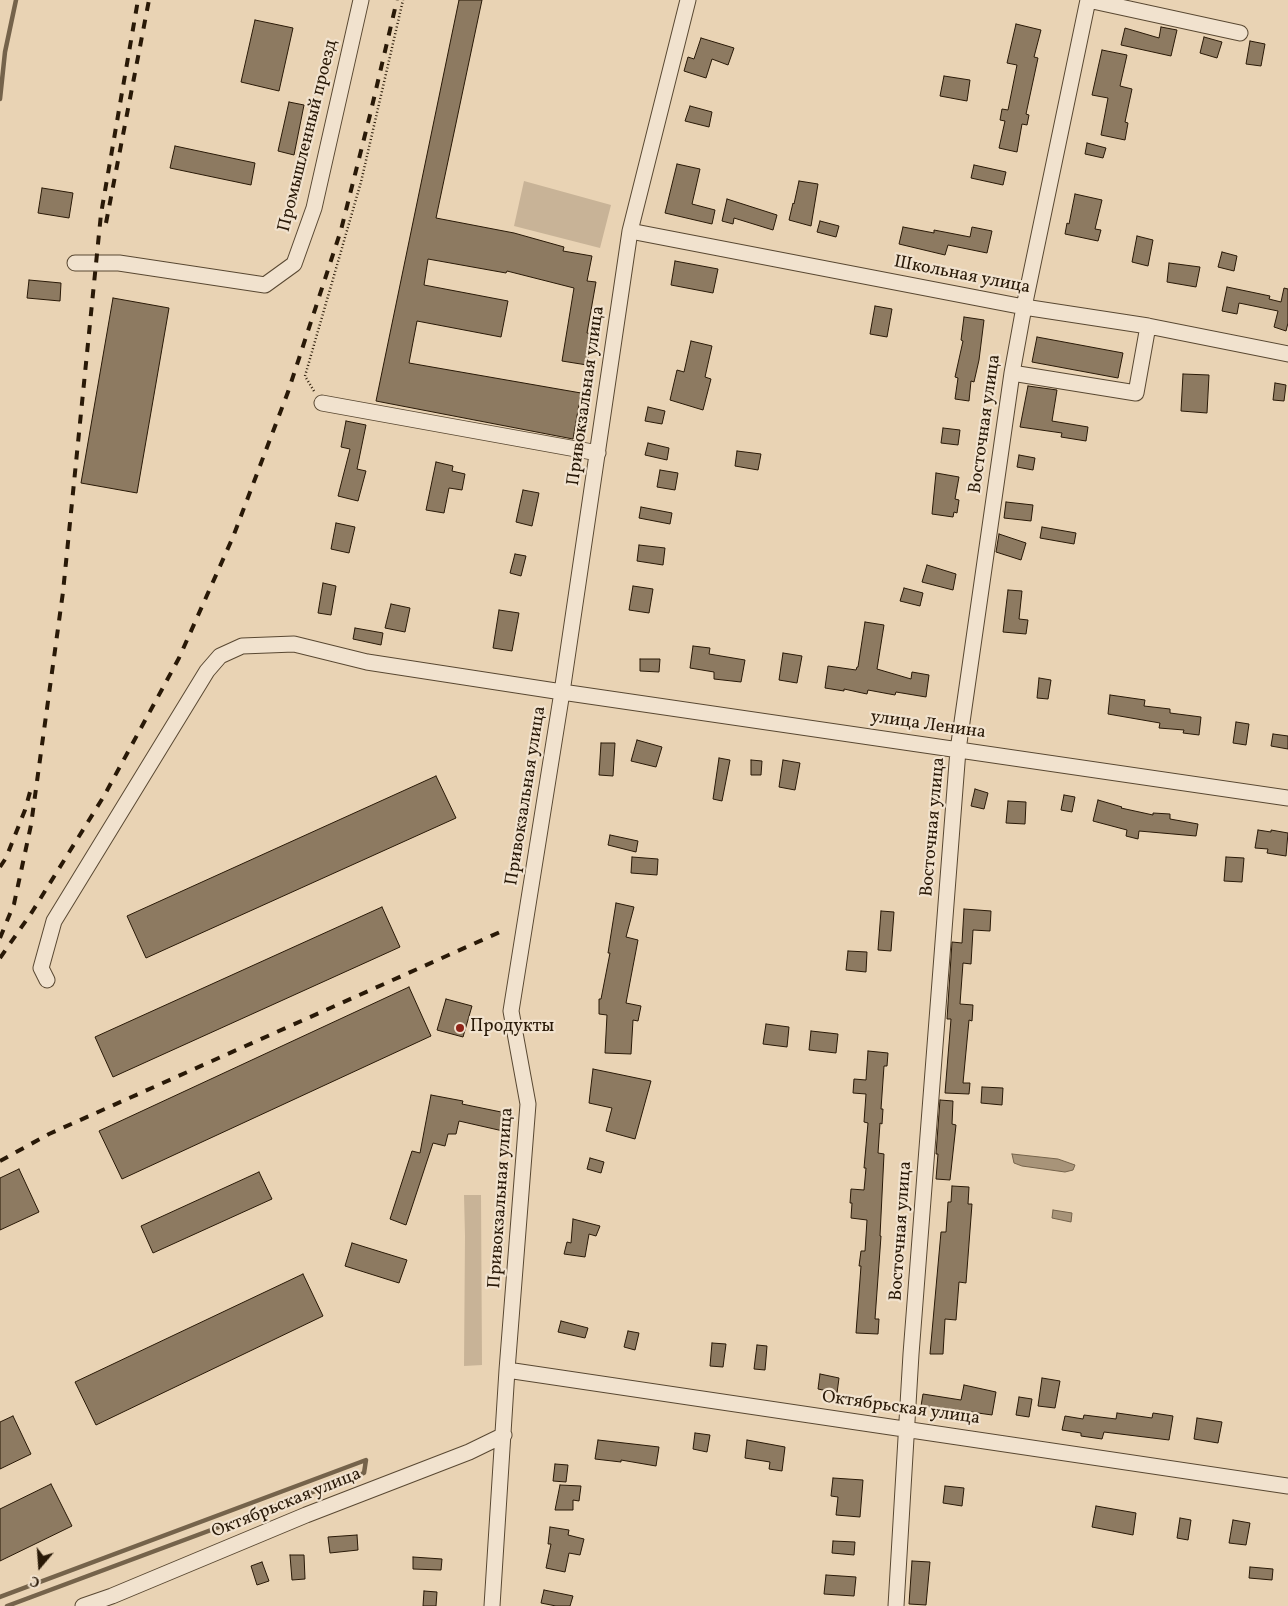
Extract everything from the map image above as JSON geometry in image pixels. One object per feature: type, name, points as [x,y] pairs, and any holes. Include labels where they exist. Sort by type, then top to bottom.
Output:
[{"type":"street","name":"Промышленный проезд","points":[[75,263],[119,263],[265,285],[294,264],[314,208],[362,0]]},
{"type":"street","name":"Привокзальная улица","points":[[492,1606],[507,1370],[528,1104],[511,1011],[562,692],[630,231],[688,0]]},
{"type":"street","points":[[1088,0],[1240,33]]},
{"type":"street","name":"Восточная улица","points":[[896,1606],[911,1354],[958,750],[1012,373],[1088,0]]},
{"type":"street","name":"Школьная улица","points":[[630,231],[1024,307],[1148,326],[1288,354]]},
{"type":"street","points":[[1012,373],[1136,393],[1148,326]]},
{"type":"street","points":[[322,403],[598,453]]},
{"type":"street","name":"улица Ленина","points":[[47,980],[41,968],[54,921],[207,671],[220,656],[242,646],[294,644],[368,662],[1288,798]]},
{"type":"street","name":"Октябрьская улица","points":[[507,1370],[1288,1486]]},
{"type":"street","name":"Октябрьская улица","points":[[83,1606],[114,1601],[306,1515],[469,1452],[504,1435]]},
{"type":"path","points":[[322,403],[305,376],[361,182],[404,0]]},
{"type":"shaded area","points":[[524,181],[611,205],[600,248],[514,226]]},
{"type":"shaded area","points":[[1012,1154],[1058,1159],[1075,1165],[1073,1170],[1065,1172],[1022,1166],[1014,1163]]},
{"type":"shaded area","points":[[464,1195],[481,1195],[482,1365],[464,1366],[465,1236]]},
{"type":"shaded area","points":[[1053,1210],[1072,1213],[1071,1222],[1052,1218]]},
{"type":"building","points":[[459,0],[482,0],[436,218],[514,233],[564,247],[563,251],[592,256],[587,281],[596,282],[587,333],[592,334],[587,365],[562,361],[574,288],[507,271],[506,273],[428,259],[424,285],[508,301],[501,337],[417,321],[409,363],[581,393],[573,439],[376,401]]},
{"type":"building","points":[[255,20],[293,28],[279,91],[241,82]]},
{"type":"building","points":[[1016,24],[1041,30],[1034,57],[1038,58],[1026,114],[1029,115],[1027,125],[1022,124],[1017,152],[999,148],[1005,121],[1000,120],[1002,109],[1008,110],[1017,65],[1007,63]]},
{"type":"building","points":[[1161,27],[1177,30],[1171,56],[1121,45],[1125,28],[1159,38]]},
{"type":"building","points":[[1204,37],[1222,42],[1217,58],[1200,53]]},
{"type":"building","points":[[701,38],[734,48],[728,65],[712,59],[706,78],[684,71],[688,57],[694,59]]},
{"type":"building","points":[[1250,41],[1265,44],[1261,66],[1246,64]]},
{"type":"building","points":[[1102,50],[1127,55],[1120,86],[1132,89],[1125,122],[1128,123],[1125,140],[1101,135],[1108,98],[1092,95]]},
{"type":"building","points":[[944,76],[970,80],[967,101],[940,96]]},
{"type":"building","points":[[289,102],[304,105],[294,155],[278,151]]},
{"type":"building","points":[[690,106],[712,112],[709,127],[685,121]]},
{"type":"building","points":[[1087,143],[1106,148],[1103,158],[1085,154]]},
{"type":"building","points":[[175,146],[255,163],[251,185],[170,168]]},
{"type":"building","points":[[677,164],[700,169],[692,204],[715,210],[712,224],[665,213]]},
{"type":"building","points":[[974,165],[1006,172],[1003,185],[971,178]]},
{"type":"building","points":[[799,181],[818,184],[811,226],[789,220]]},
{"type":"building","points":[[42,188],[73,193],[69,218],[38,213]]},
{"type":"building","points":[[1075,194],[1102,200],[1095,229],[1101,230],[1098,241],[1065,234]]},
{"type":"building","points":[[727,199],[777,215],[773,230],[734,218],[733,224],[722,221]]},
{"type":"building","points":[[820,221],[839,226],[836,237],[817,232]]},
{"type":"building","points":[[903,227],[934,233],[934,230],[970,237],[972,227],[992,231],[987,253],[948,245],[945,255],[899,244]]},
{"type":"building","points":[[1137,236],[1153,240],[1148,266],[1132,262]]},
{"type":"building","points":[[1222,252],[1237,256],[1234,271],[1218,267]]},
{"type":"building","points":[[675,261],[718,269],[713,293],[671,285]]},
{"type":"building","points":[[1169,263],[1200,267],[1196,287],[1167,282]]},
{"type":"building","points":[[29,280],[61,283],[60,301],[27,298]]},
{"type":"building","points":[[1227,287],[1270,296],[1269,299],[1281,302],[1284,288],[1288,289],[1288,323],[1286,331],[1274,327],[1278,311],[1239,303],[1237,314],[1222,311]]},
{"type":"building","points":[[113,298],[169,308],[137,493],[81,483]]},
{"type":"building","points":[[875,306],[892,309],[887,337],[870,334]]},
{"type":"building","points":[[964,317],[984,320],[979,360],[974,382],[971,381],[969,401],[955,399],[958,378],[955,377],[963,341],[961,340]]},
{"type":"building","points":[[1037,337],[1123,353],[1118,378],[1032,362]]},
{"type":"building","points":[[691,341],[712,346],[705,377],[711,379],[703,410],[670,400],[677,370],[684,372]]},
{"type":"building","points":[[1183,374],[1209,375],[1207,413],[1181,411]]},
{"type":"building","points":[[1275,383],[1286,385],[1284,401],[1273,400]]},
{"type":"building","points":[[1028,386],[1057,390],[1052,421],[1088,427],[1086,441],[1061,437],[1062,433],[1020,427]]},
{"type":"building","points":[[648,407],[665,411],[662,424],[645,421]]},
{"type":"building","points":[[346,421],[366,425],[357,469],[366,471],[358,501],[338,496],[350,449],[341,447]]},
{"type":"building","points":[[943,428],[960,430],[958,445],[941,443]]},
{"type":"building","points":[[648,443],[669,448],[667,460],[645,455]]},
{"type":"building","points":[[737,451],[761,454],[758,470],[735,466]]},
{"type":"building","points":[[1019,455],[1035,458],[1033,470],[1017,467]]},
{"type":"building","points":[[436,462],[453,466],[452,471],[465,474],[462,490],[449,488],[444,513],[426,510]]},
{"type":"building","points":[[660,470],[678,473],[675,490],[657,487]]},
{"type":"building","points":[[936,473],[959,477],[955,499],[959,500],[957,513],[954,512],[953,517],[932,514]]},
{"type":"building","points":[[523,490],[539,493],[532,526],[516,522]]},
{"type":"building","points":[[1006,502],[1033,505],[1031,521],[1004,518]]},
{"type":"building","points":[[641,507],[672,513],[670,524],[639,518]]},
{"type":"building","points":[[336,523],[355,527],[349,553],[331,549]]},
{"type":"building","points":[[1042,527],[1076,533],[1074,544],[1040,538]]},
{"type":"building","points":[[999,534],[1026,543],[1021,560],[996,552]]},
{"type":"building","points":[[639,545],[665,548],[663,565],[637,561]]},
{"type":"building","points":[[515,554],[526,556],[521,576],[510,573]]},
{"type":"building","points":[[927,565],[956,574],[953,590],[922,582]]},
{"type":"building","points":[[323,583],[336,586],[331,615],[318,613]]},
{"type":"building","points":[[633,586],[653,589],[649,613],[629,610]]},
{"type":"building","points":[[904,588],[923,593],[920,606],[900,601]]},
{"type":"building","points":[[1008,590],[1022,591],[1019,619],[1028,620],[1026,634],[1003,632]]},
{"type":"building","points":[[391,604],[410,608],[405,632],[385,628]]},
{"type":"building","points":[[499,610],[519,613],[512,651],[493,648]]},
{"type":"building","points":[[865,622],[884,625],[877,669],[911,679],[912,672],[929,675],[926,697],[896,692],[895,695],[868,690],[867,694],[844,689],[844,691],[825,688],[828,666],[856,670],[858,667]]},
{"type":"building","points":[[355,628],[383,633],[381,645],[353,639]]},
{"type":"building","points":[[693,646],[710,648],[709,654],[745,660],[741,682],[714,679],[714,672],[690,668]]},
{"type":"building","points":[[783,653],[802,656],[797,683],[779,680]]},
{"type":"building","points":[[640,659],[660,659],[659,672],[640,671]]},
{"type":"building","points":[[1039,678],[1051,680],[1048,699],[1037,698]]},
{"type":"building","points":[[1110,695],[1145,700],[1144,706],[1170,709],[1170,713],[1201,717],[1199,735],[1183,733],[1184,730],[1159,728],[1160,723],[1108,714]]},
{"type":"building","points":[[1236,722],[1249,724],[1246,745],[1233,743]]},
{"type":"building","points":[[1273,734],[1288,736],[1288,749],[1271,746]]},
{"type":"building","points":[[637,740],[662,747],[656,767],[631,761]]},
{"type":"building","points":[[601,743],[615,743],[613,776],[599,775]]},
{"type":"building","points":[[719,758],[730,760],[722,801],[713,799]]},
{"type":"building","points":[[751,760],[762,761],[761,775],[751,775]]},
{"type":"building","points":[[783,760],[800,763],[795,790],[779,787]]},
{"type":"building","points":[[436,776],[456,818],[146,958],[127,916]]},
{"type":"building","points":[[975,789],[988,793],[984,809],[971,806]]},
{"type":"building","points":[[1064,795],[1075,797],[1072,812],[1061,810]]},
{"type":"building","points":[[1098,800],[1121,808],[1153,815],[1153,813],[1170,814],[1170,819],[1198,824],[1196,836],[1139,831],[1138,839],[1126,836],[1127,830],[1093,821]]},
{"type":"building","points":[[1008,801],[1026,802],[1025,824],[1006,823]]},
{"type":"building","points":[[1258,830],[1288,833],[1286,856],[1267,853],[1268,849],[1255,848]]},
{"type":"building","points":[[610,835],[638,841],[636,852],[608,845]]},
{"type":"building","points":[[632,857],[658,859],[657,875],[631,873]]},
{"type":"building","points":[[1226,857],[1244,858],[1242,882],[1224,881]]},
{"type":"building","points":[[616,903],[634,907],[626,937],[638,940],[626,1003],[641,1006],[638,1021],[633,1020],[631,1054],[605,1053],[607,1015],[599,1014],[599,999],[601,999],[610,953],[608,953]]},
{"type":"building","points":[[382,907],[400,947],[113,1077],[95,1037]]},
{"type":"building","points":[[964,909],[991,911],[990,931],[973,930],[971,964],[963,963],[960,1004],[973,1005],[972,1021],[969,1020],[963,1083],[970,1083],[969,1094],[945,1093],[951,1019],[947,1019],[952,942],[962,943]]},
{"type":"building","points":[[881,911],[894,912],[891,951],[878,950]]},
{"type":"building","points":[[848,951],[867,952],[866,972],[846,970]]},
{"type":"building","points":[[409,987],[431,1036],[122,1179],[99,1131]]},
{"type":"building","points":[[446,999],[472,1006],[463,1037],[437,1030]]},
{"type":"building","points":[[766,1024],[789,1027],[787,1047],[763,1044]]},
{"type":"building","points":[[811,1031],[838,1034],[836,1053],[809,1050]]},
{"type":"building","points":[[868,1051],[888,1053],[887,1066],[884,1066],[881,1109],[883,1109],[882,1124],[880,1123],[878,1153],[884,1154],[875,1319],[879,1319],[878,1334],[856,1333],[861,1266],[859,1266],[861,1251],[865,1251],[867,1220],[851,1218],[852,1203],[850,1203],[851,1189],[864,1190],[868,1123],[864,1122],[866,1094],[853,1093],[854,1079],[866,1080]]},
{"type":"building","points":[[593,1069],[651,1081],[635,1139],[606,1131],[612,1108],[589,1103]]},
{"type":"building","points":[[982,1087],[1003,1088],[1002,1105],[981,1103]]},
{"type":"building","points":[[431,1095],[463,1101],[462,1104],[506,1113],[503,1131],[459,1121],[456,1134],[448,1134],[445,1146],[433,1143],[406,1225],[390,1219],[412,1151],[420,1153]]},
{"type":"building","points":[[940,1100],[953,1101],[952,1124],[956,1125],[950,1180],[936,1179]]},
{"type":"building","points":[[590,1158],[604,1162],[601,1173],[587,1169]]},
{"type":"building","points":[[19,1169],[39,1212],[0,1230],[0,1178]]},
{"type":"building","points":[[259,1172],[272,1199],[153,1253],[141,1226]]},
{"type":"building","points":[[952,1186],[969,1187],[968,1204],[972,1204],[966,1283],[959,1282],[956,1320],[945,1319],[943,1354],[930,1354],[941,1232],[946,1232],[948,1202],[951,1202]]},
{"type":"building","points":[[573,1219],[600,1226],[596,1236],[589,1234],[585,1257],[564,1254],[567,1242],[571,1243]]},
{"type":"building","points":[[352,1243],[407,1260],[399,1283],[345,1266]]},
{"type":"building","points":[[303,1274],[323,1316],[96,1425],[75,1382]]},
{"type":"building","points":[[561,1321],[588,1328],[585,1338],[558,1332]]},
{"type":"building","points":[[628,1331],[639,1333],[635,1350],[624,1347]]},
{"type":"building","points":[[712,1343],[726,1344],[723,1367],[710,1366]]},
{"type":"building","points":[[757,1345],[767,1346],[765,1370],[754,1369]]},
{"type":"building","points":[[820,1374],[839,1378],[837,1393],[818,1389]]},
{"type":"building","points":[[1042,1378],[1060,1381],[1055,1408],[1038,1406]]},
{"type":"building","points":[[964,1385],[996,1392],[992,1415],[971,1412],[970,1414],[921,1406],[923,1394],[961,1400]]},
{"type":"building","points":[[1019,1397],[1032,1399],[1029,1417],[1016,1415]]},
{"type":"building","points":[[1117,1413],[1152,1418],[1153,1413],[1173,1416],[1169,1440],[1104,1432],[1102,1439],[1081,1436],[1081,1433],[1062,1430],[1065,1416],[1083,1419],[1084,1415],[1116,1419]]},
{"type":"building","points":[[13,1416],[31,1454],[0,1469],[0,1422]]},
{"type":"building","points":[[1197,1418],[1222,1422],[1218,1443],[1194,1439]]},
{"type":"building","points":[[695,1433],[710,1435],[707,1452],[693,1449]]},
{"type":"building","points":[[598,1440],[659,1447],[656,1466],[621,1460],[621,1462],[595,1459]]},
{"type":"building","points":[[747,1440],[785,1447],[782,1471],[769,1469],[770,1462],[745,1458]]},
{"type":"building","points":[[555,1464],[568,1465],[566,1482],[553,1481]]},
{"type":"building","points":[[833,1478],[863,1480],[860,1517],[836,1515],[838,1497],[831,1496]]},
{"type":"building","points":[[51,1484],[72,1526],[0,1561],[0,1509]]},
{"type":"building","points":[[560,1485],[581,1486],[579,1501],[573,1500],[573,1510],[555,1510]]},
{"type":"building","points":[[945,1486],[964,1488],[962,1506],[943,1503]]},
{"type":"building","points":[[1096,1506],[1136,1513],[1133,1535],[1092,1527]]},
{"type":"building","points":[[1180,1518],[1191,1520],[1188,1540],[1177,1538]]},
{"type":"building","points":[[1233,1520],[1250,1523],[1246,1545],[1229,1543]]},
{"type":"building","points":[[550,1527],[569,1530],[568,1535],[584,1539],[580,1555],[569,1553],[565,1572],[546,1568],[551,1544],[548,1544]]},
{"type":"building","points":[[357,1535],[358,1550],[330,1553],[328,1537]]},
{"type":"building","points":[[833,1541],[855,1542],[854,1555],[832,1553]]},
{"type":"building","points":[[290,1555],[304,1555],[305,1579],[292,1580]]},
{"type":"building","points":[[413,1557],[442,1559],[441,1570],[413,1569]]},
{"type":"building","points":[[912,1561],[930,1562],[926,1605],[909,1604]]},
{"type":"building","points":[[262,1562],[269,1581],[257,1585],[251,1566]]},
{"type":"building","points":[[1250,1567],[1273,1569],[1272,1580],[1249,1578]]},
{"type":"building","points":[[826,1575],[856,1577],[854,1596],[824,1594]]},
{"type":"building","points":[[544,1590],[573,1596],[570,1606],[541,1603]]},
{"type":"building","points":[[424,1591],[437,1592],[436,1606],[423,1606]]},
{"type":"waterway","points":[[0,99],[5,52],[16,0]]},
{"type":"waterway","points":[[0,1597],[366,1460],[364,1473],[7,1606]]},
{"type":"railway","points":[[0,938],[14,904],[31,825],[63,592],[101,214],[138,0]]},
{"type":"railway","points":[[106,223],[149,0]]},
{"type":"railway","points":[[0,958],[32,912],[104,796],[179,658],[233,537],[288,392],[341,230],[397,0]]},
{"type":"railway","points":[[0,867],[6,858],[30,792]]},
{"type":"railway","points":[[0,1161],[49,1134],[500,932]]},
{"type":"place","name":"Продукты","points":[[460,1028]]}]
